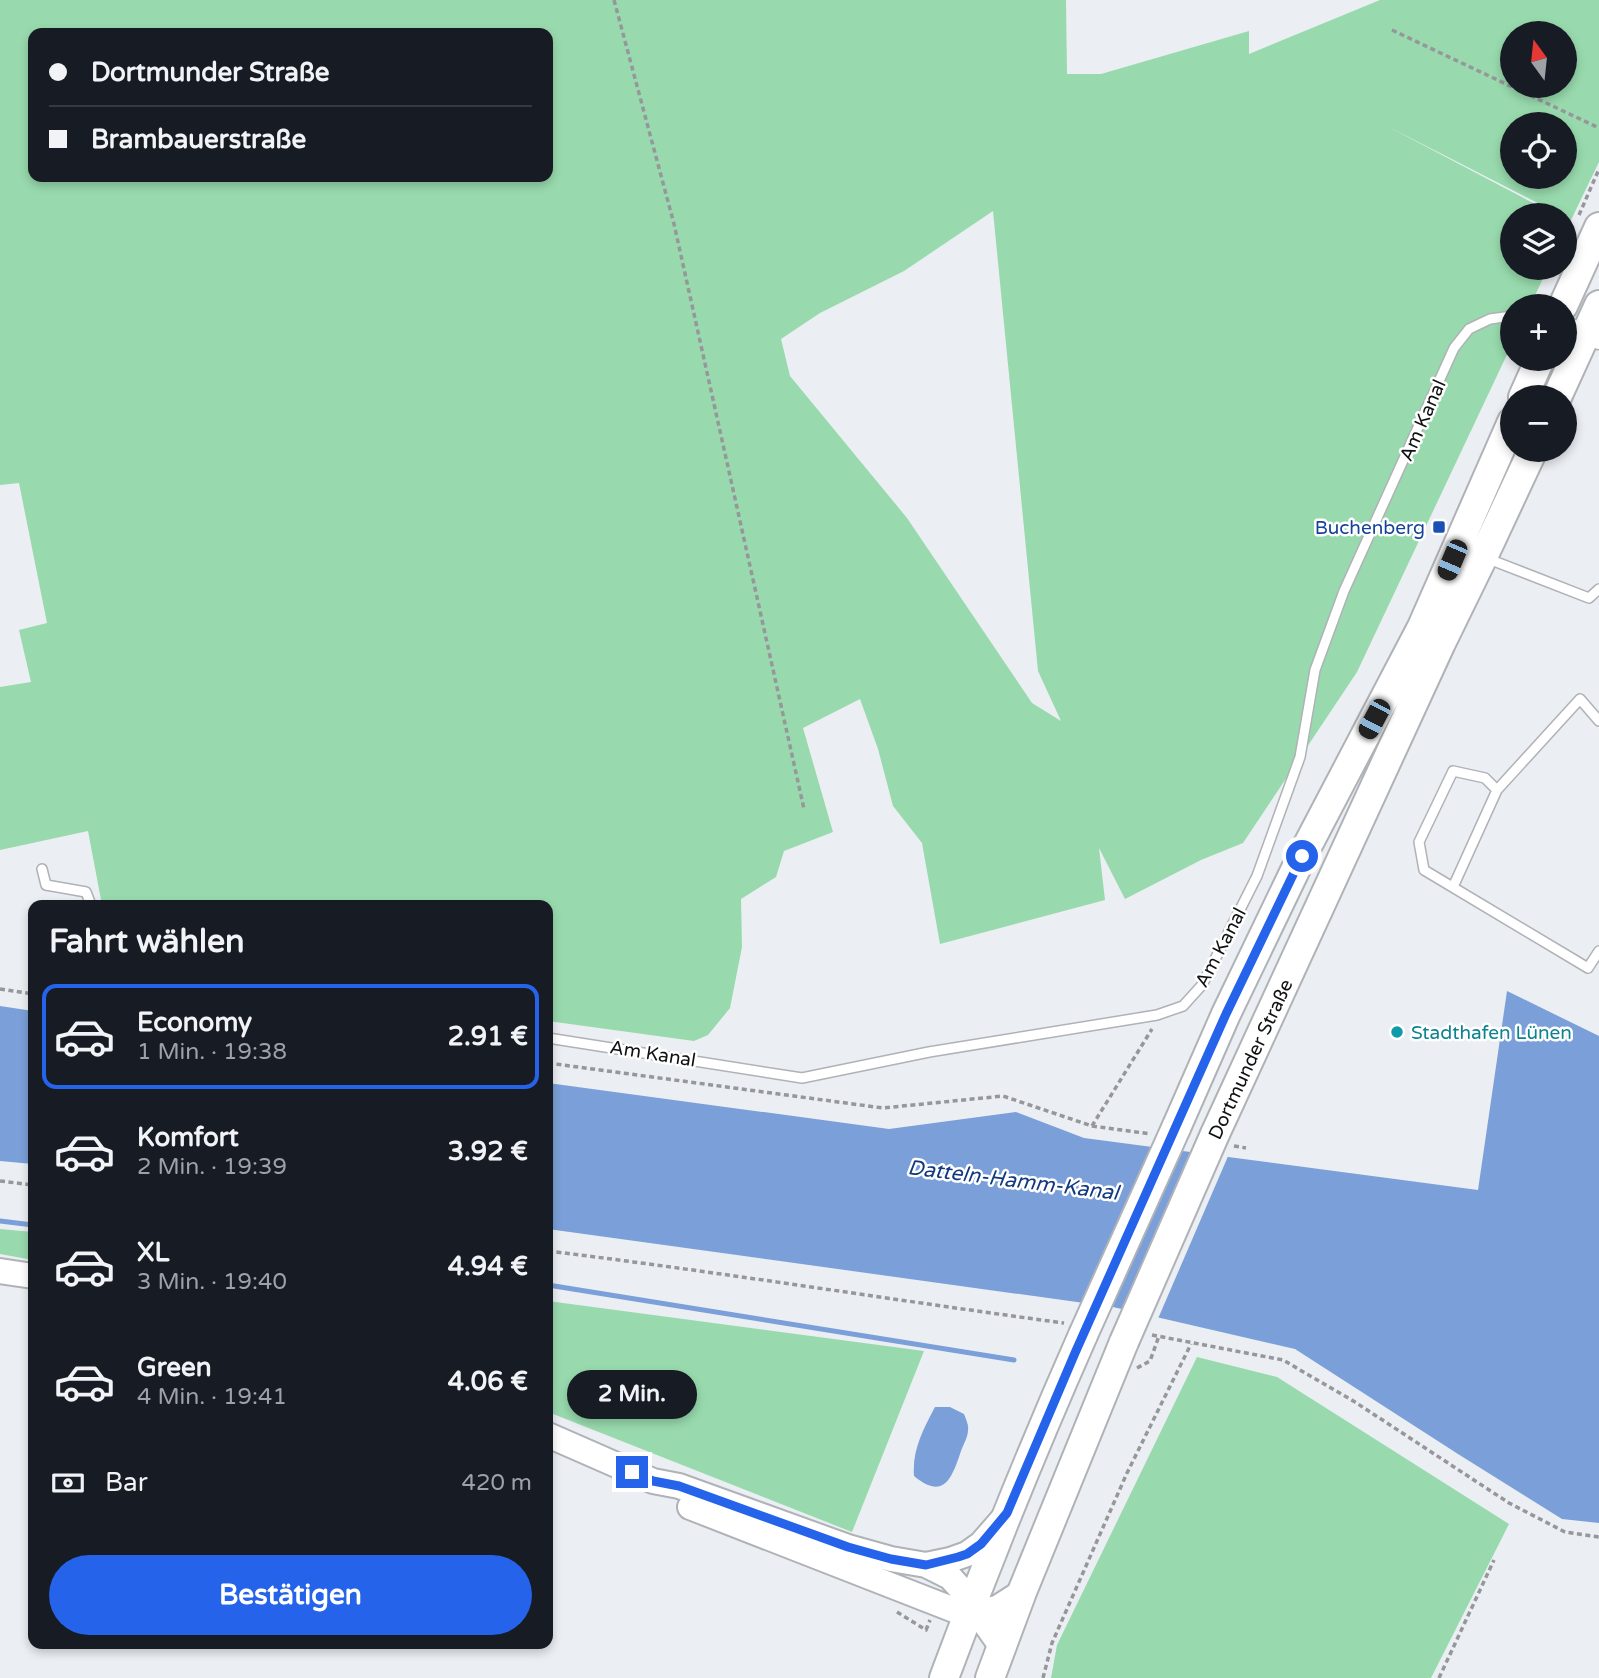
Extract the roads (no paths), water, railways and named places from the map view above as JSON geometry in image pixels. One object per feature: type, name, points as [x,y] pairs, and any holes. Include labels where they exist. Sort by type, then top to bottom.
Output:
[{"type":"main road","points":[[1567,294],[1587,226]]},
{"type":"main road","points":[[1562,385],[1583,333],[1599,305]]},
{"type":"main road","name":"Dortmunder Straße","points":[[944,1678],[973,1611],[1007,1513],[1035,1446],[1073,1329],[1166,1132],[1302,856],[1422,628],[1500,449]]},
{"type":"main road","name":"Dortmunder Straße","points":[[990,1678],[1022,1592],[1224,1140],[1441,643],[1527,462]]},
{"type":"main road","points":[[0,1271],[28,1275]]},
{"type":"main road","points":[[553,1437],[653,1481],[679,1486],[848,1547],[926,1565],[950,1577],[1001,1646]]},
{"type":"main road","points":[[653,1481],[673,1501],[973,1611],[997,1608],[1022,1592]]},
{"type":"main road","points":[[926,1565],[967,1554],[981,1544],[1007,1513]]},
{"type":"lane","name":"Am Kanal","points":[[553,1039],[802,1078],[929,1052],[1157,1015],[1183,1006],[1202,985],[1257,876],[1300,757],[1315,670],[1344,591],[1454,348],[1469,329],[1490,319],[1500,318]]},
{"type":"lane","points":[[1483,557],[1590,598],[1599,589]]},
{"type":"lane","points":[[1453,887],[1497,790],[1580,699],[1599,721]]},
{"type":"lane","points":[[1497,790],[1485,778],[1453,771],[1419,842],[1424,870],[1588,968],[1599,951]]},
{"type":"lane","points":[[43,869],[46,885],[86,892],[89,900]]},
{"type":"water","name":"Datteln-Hamm-Kanal","points":[[1507,991],[1599,1036],[1599,1523],[1562,1519],[1295,1349],[1113,1307],[553,1230],[553,1084],[889,1129],[1016,1112],[1084,1138],[1478,1190]]},
{"type":"water","points":[[0,1006],[28,1010],[28,1164],[0,1161]]},
{"type":"water","points":[[935,1407],[950,1407],[964,1414],[968,1428],[954,1470],[940,1486],[924,1483],[914,1476],[919,1440]]},
{"type":"waterway","points":[[0,1221],[28,1224]]},
{"type":"waterway","points":[[553,1286],[1014,1360]]},
{"type":"place","name":"Buchenberg","points":[[1439,527]]},
{"type":"place","name":"Stadthafen Lünen","points":[[1397,1032]]}]
